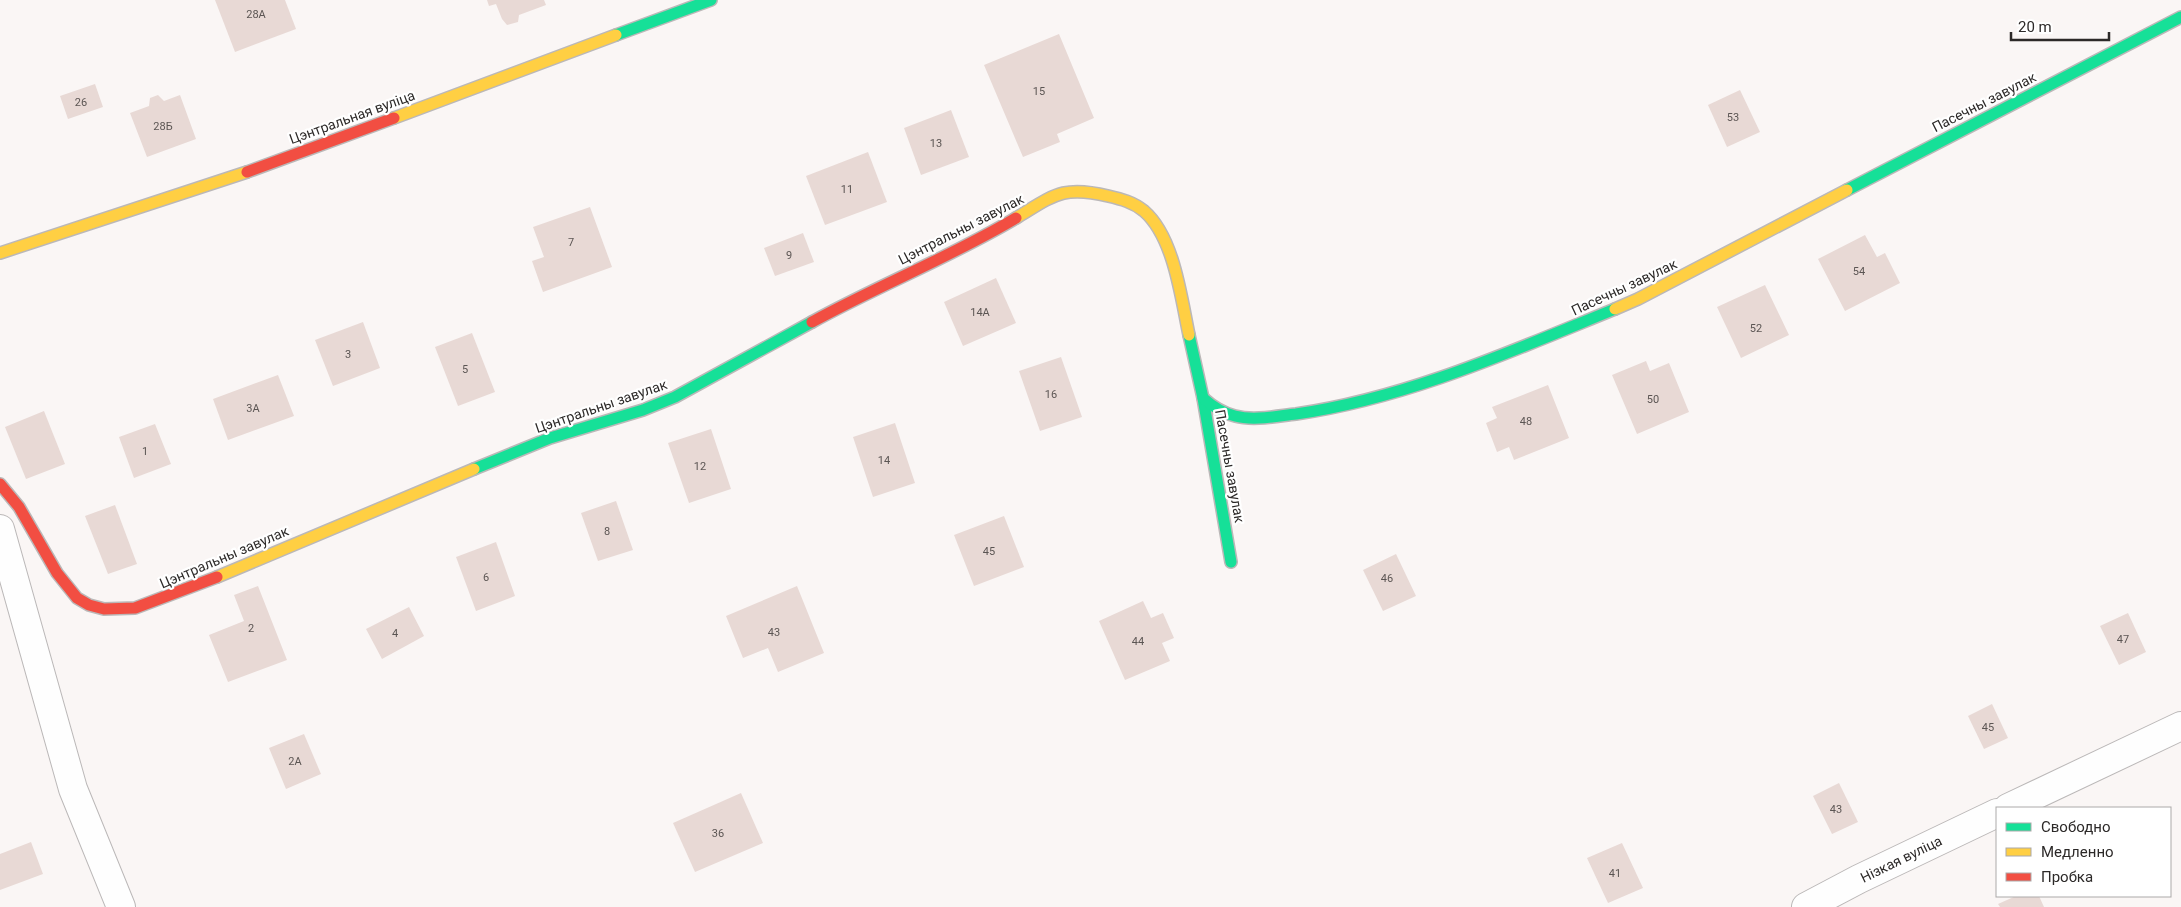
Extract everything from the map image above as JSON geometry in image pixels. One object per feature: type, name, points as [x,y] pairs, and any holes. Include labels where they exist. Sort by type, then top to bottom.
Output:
[{"type":"street","name":"Цэнтральная вуліца","points":[[0,253],[220,182],[711,0]]},
{"type":"street","name":"Пасечны завулак","points":[[1203,398],[1217,410],[1237,417],[1264,418],[1314,411],[1391,393],[1508,353],[1638,299],[2181,17]]},
{"type":"street","name":"Цэнтральны завулак","points":[[0,484],[36,532],[57,573],[77,598],[89,605],[104,609],[135,608],[215,578],[501,457],[550,438],[634,413],[675,397],[852,300],[982,238],[1052,197],[1075,190],[1098,192],[1128,201],[1143,210],[1155,223],[1163,237],[1178,282],[1203,398]]},
{"type":"street","name":"Пасечны завулак","points":[[1203,398],[1231,562]]},
{"type":"street","points":[[0,529],[73,789],[121,907]]},
{"type":"street","points":[[2010,807],[2181,726]]},
{"type":"street","name":"Нізкая вуліца","points":[[1806,907],[1859,879],[1996,814]]},
{"type":"building","points":[[215,0],[285,0],[296,29],[235,52]]},
{"type":"building","points":[[487,0],[544,0],[546,5],[519,15],[518,22],[507,25],[502,19],[496,4],[489,6]]},
{"type":"building","points":[[1059,34],[1094,118],[1057,134],[1060,142],[1023,157],[984,65]]},
{"type":"building","points":[[95,84],[103,107],[68,119],[60,96]]},
{"type":"building","points":[[1740,90],[1760,132],[1727,147],[1708,105]]},
{"type":"building","points":[[158,95],[164,101],[180,95],[196,139],[147,157],[130,113],[149,106],[150,98]]},
{"type":"building","points":[[951,110],[969,157],[921,175],[904,128]]},
{"type":"building","points":[[868,152],[887,202],[825,225],[806,176]]},
{"type":"building","points":[[590,207],[612,267],[543,292],[532,261],[544,257],[533,227]]},
{"type":"building","points":[[803,233],[814,262],[775,276],[764,248]]},
{"type":"building","points":[[1865,235],[1877,257],[1885,253],[1900,283],[1845,311],[1818,259]]},
{"type":"building","points":[[996,278],[1016,323],[963,346],[944,302]]},
{"type":"building","points":[[1765,285],[1789,335],[1741,358],[1717,307]]},
{"type":"building","points":[[363,322],[380,368],[333,386],[315,340]]},
{"type":"building","points":[[472,333],[495,392],[458,406],[435,347]]},
{"type":"building","points":[[1061,357],[1082,417],[1040,431],[1019,371]]},
{"type":"building","points":[[1646,361],[1650,371],[1669,363],[1689,412],[1637,434],[1612,375]]},
{"type":"building","points":[[278,375],[294,416],[228,440],[213,399]]},
{"type":"building","points":[[1548,385],[1569,438],[1514,460],[1509,447],[1497,452],[1486,423],[1497,418],[1492,407]]},
{"type":"building","points":[[44,411],[65,464],[26,479],[5,427]]},
{"type":"building","points":[[895,423],[915,483],[873,497],[853,437]]},
{"type":"building","points":[[155,424],[171,464],[134,478],[119,437]]},
{"type":"building","points":[[711,429],[731,489],[689,503],[668,443]]},
{"type":"building","points":[[616,501],[633,550],[598,561],[581,513]]},
{"type":"building","points":[[115,505],[137,564],[108,574],[85,516]]},
{"type":"building","points":[[1004,516],[1024,567],[974,586],[954,535]]},
{"type":"building","points":[[496,542],[515,596],[476,611],[456,557]]},
{"type":"building","points":[[1396,554],[1416,596],[1383,611],[1363,570]]},
{"type":"building","points":[[258,586],[287,660],[228,682],[209,635],[244,621],[234,595]]},
{"type":"building","points":[[797,586],[824,653],[778,672],[768,648],[743,658],[726,616]]},
{"type":"building","points":[[1143,601],[1151,618],[1163,613],[1174,638],[1162,643],[1170,661],[1125,680],[1099,621]]},
{"type":"building","points":[[409,607],[424,636],[382,659],[366,629]]},
{"type":"building","points":[[2128,613],[2146,652],[2119,665],[2100,626]]},
{"type":"building","points":[[1992,704],[2008,738],[1984,749],[1968,716]]},
{"type":"building","points":[[304,734],[321,774],[286,789],[269,748]]},
{"type":"building","points":[[1839,783],[1858,822],[1832,834],[1813,796]]},
{"type":"building","points":[[741,793],[763,843],[695,872],[673,823]]},
{"type":"building","points":[[31,842],[43,874],[0,890],[0,854]]},
{"type":"building","points":[[1622,843],[1643,888],[1608,903],[1587,858]]},
{"type":"building","points":[[2014,897],[2039,897],[2044,907],[2000,907],[1998,904]]},
{"type":"traffic: fast","points":[[616,35],[711,0]]},
{"type":"traffic: fast","points":[[1847,190],[2181,17]]},
{"type":"traffic: fast","points":[[1203,398],[1214,407],[1226,413],[1250,418],[1266,418],[1337,407],[1419,385],[1537,341],[1615,309]]},
{"type":"traffic: fast","points":[[474,469],[550,438],[643,410],[675,397],[812,322]]},
{"type":"traffic: fast","points":[[1189,335],[1203,398],[1231,562]]},
{"type":"traffic: slow","points":[[394,118],[616,35]]},
{"type":"traffic: slow","points":[[0,253],[247,172]]},
{"type":"traffic: slow","points":[[1615,309],[1638,299],[1847,190]]},
{"type":"traffic: slow","points":[[1016,218],[1050,198],[1069,192],[1093,193],[1136,205],[1154,222],[1163,236],[1175,268],[1189,335]]},
{"type":"traffic: slow","points":[[217,577],[474,469]]},
{"type":"traffic: jam","points":[[247,172],[394,118]]},
{"type":"traffic: jam","points":[[812,322],[1016,218]]},
{"type":"traffic: jam","points":[[0,484],[19,507],[57,573],[77,598],[89,605],[104,609],[135,608],[217,577]]}]
